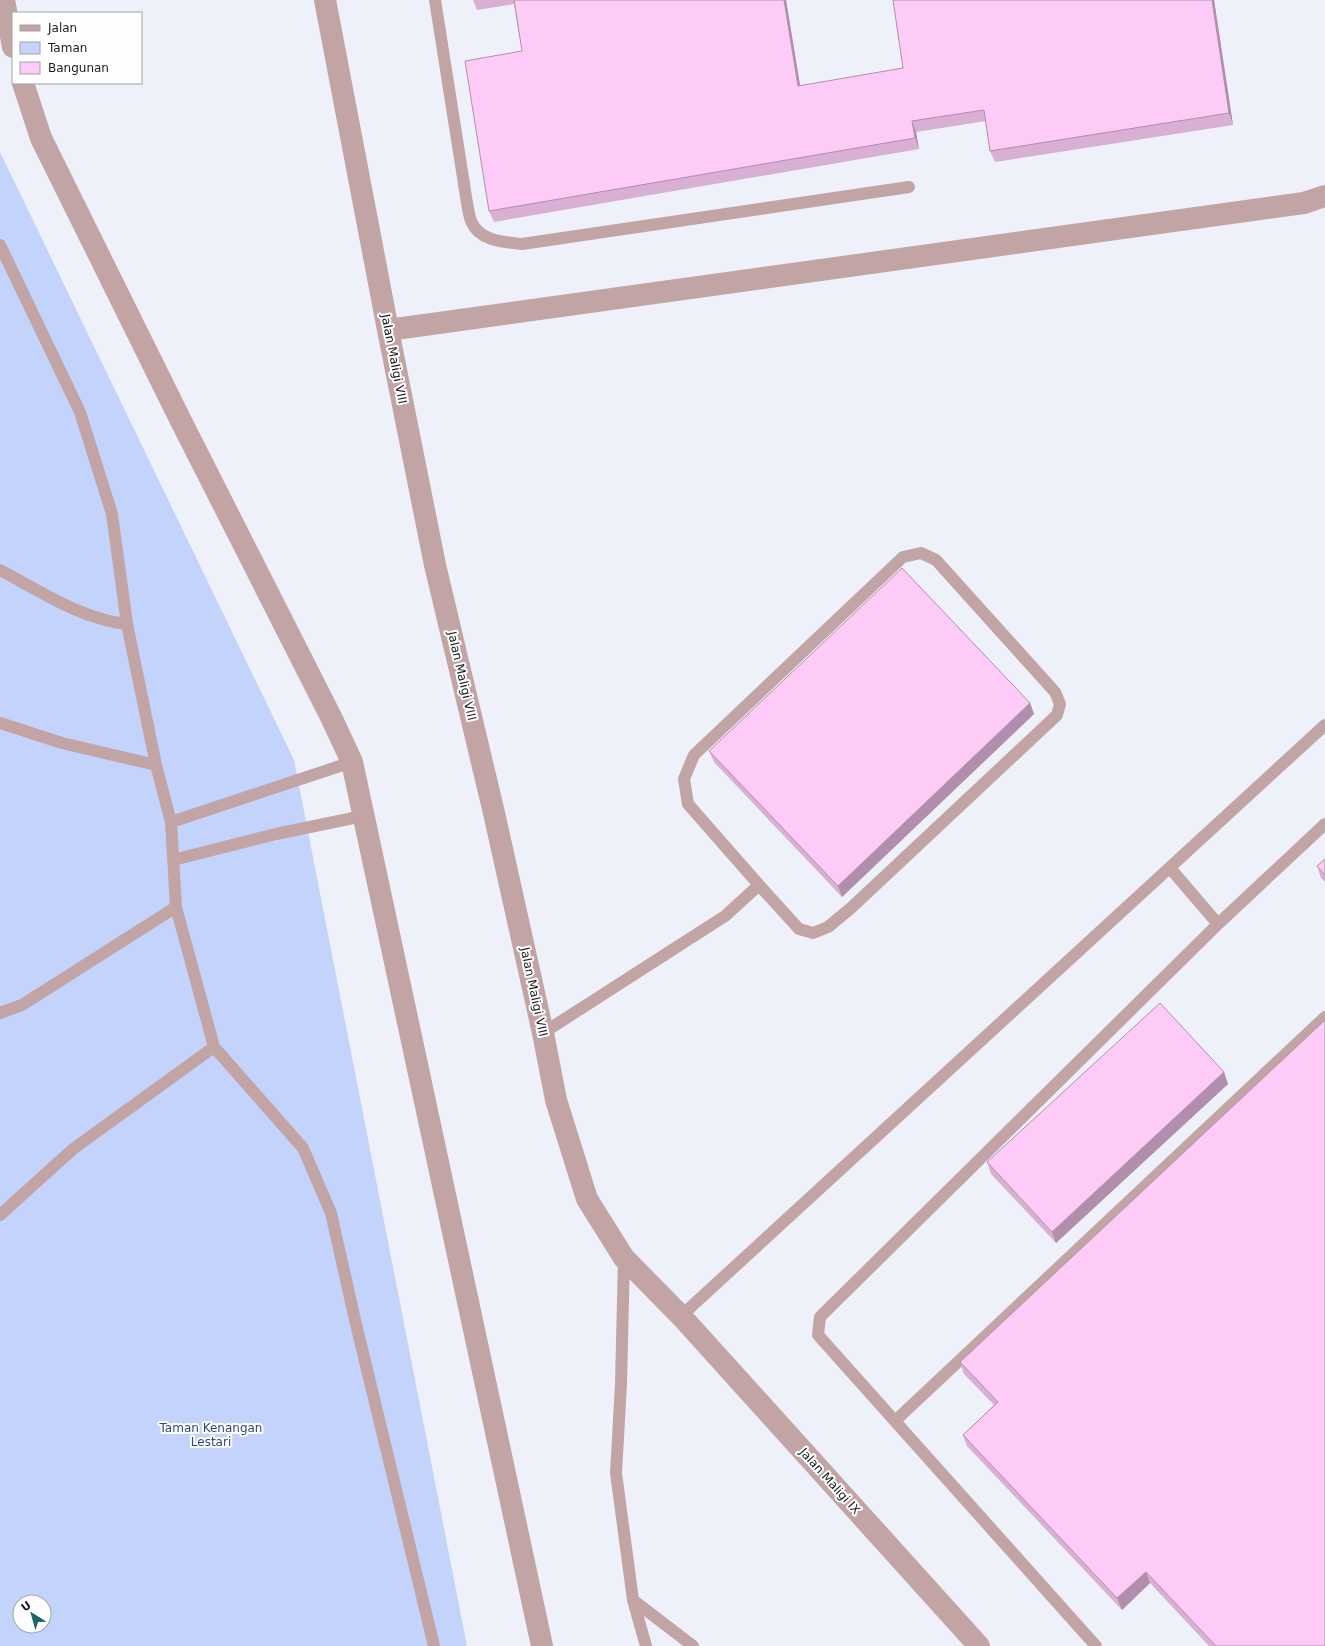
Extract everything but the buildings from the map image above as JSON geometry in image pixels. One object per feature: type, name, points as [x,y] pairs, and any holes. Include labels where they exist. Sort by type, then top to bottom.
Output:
[{"type":"street","points":[[4,0],[12,42]]},
{"type":"street","name":"Jalan Maligi VIII","points":[[325,0],[388,330],[435,565],[494,813],[543,1033],[556,1100],[587,1199],[624,1258],[681,1316]]},
{"type":"street","points":[[23,84],[41,138],[171,401],[331,717],[352,762],[542,1646]]},
{"type":"street","points":[[388,330],[1304,203],[1325,196]]},
{"type":"street","name":"Jalan Maligi IX","points":[[681,1316],[979,1646]]},
{"type":"lane","points":[[435,0],[467,203],[472,222],[482,236],[500,242],[522,244],[909,187]]},
{"type":"lane","points":[[0,245],[80,412],[112,514],[127,624],[156,765],[171,822],[176,907],[214,1048],[303,1148],[331,1213],[355,1320],[434,1646]]},
{"type":"lane","points":[[921,553],[936,560],[1055,692],[1060,704],[1057,715],[852,908],[828,927],[813,933],[799,929],[759,885],[688,804],[684,779],[694,755],[903,557],[921,553]]},
{"type":"lane","points":[[0,570],[78,611],[114,622],[127,624]]},
{"type":"lane","points":[[0,723],[62,743],[156,765]]},
{"type":"lane","points":[[681,1316],[1325,725]]},
{"type":"lane","points":[[171,822],[352,762]]},
{"type":"lane","points":[[173,860],[276,834],[363,816]]},
{"type":"lane","points":[[1096,1646],[818,1335],[820,1318],[1218,924],[1325,824]]},
{"type":"lane","points":[[1170,868],[1218,924]]},
{"type":"lane","points":[[543,1033],[725,916],[759,885]]},
{"type":"lane","points":[[0,1013],[22,1005],[176,907]]},
{"type":"lane","points":[[895,1421],[1325,1017]]},
{"type":"lane","points":[[0,1215],[73,1149],[214,1048]]},
{"type":"lane","points":[[624,1258],[621,1384],[616,1473],[633,1600],[646,1646]]},
{"type":"lane","points":[[633,1600],[693,1646]]},
{"type":"green space","name":"Taman Kenangan Lestari","points":[[0,152],[294,760],[467,1646],[0,1646]]}]
